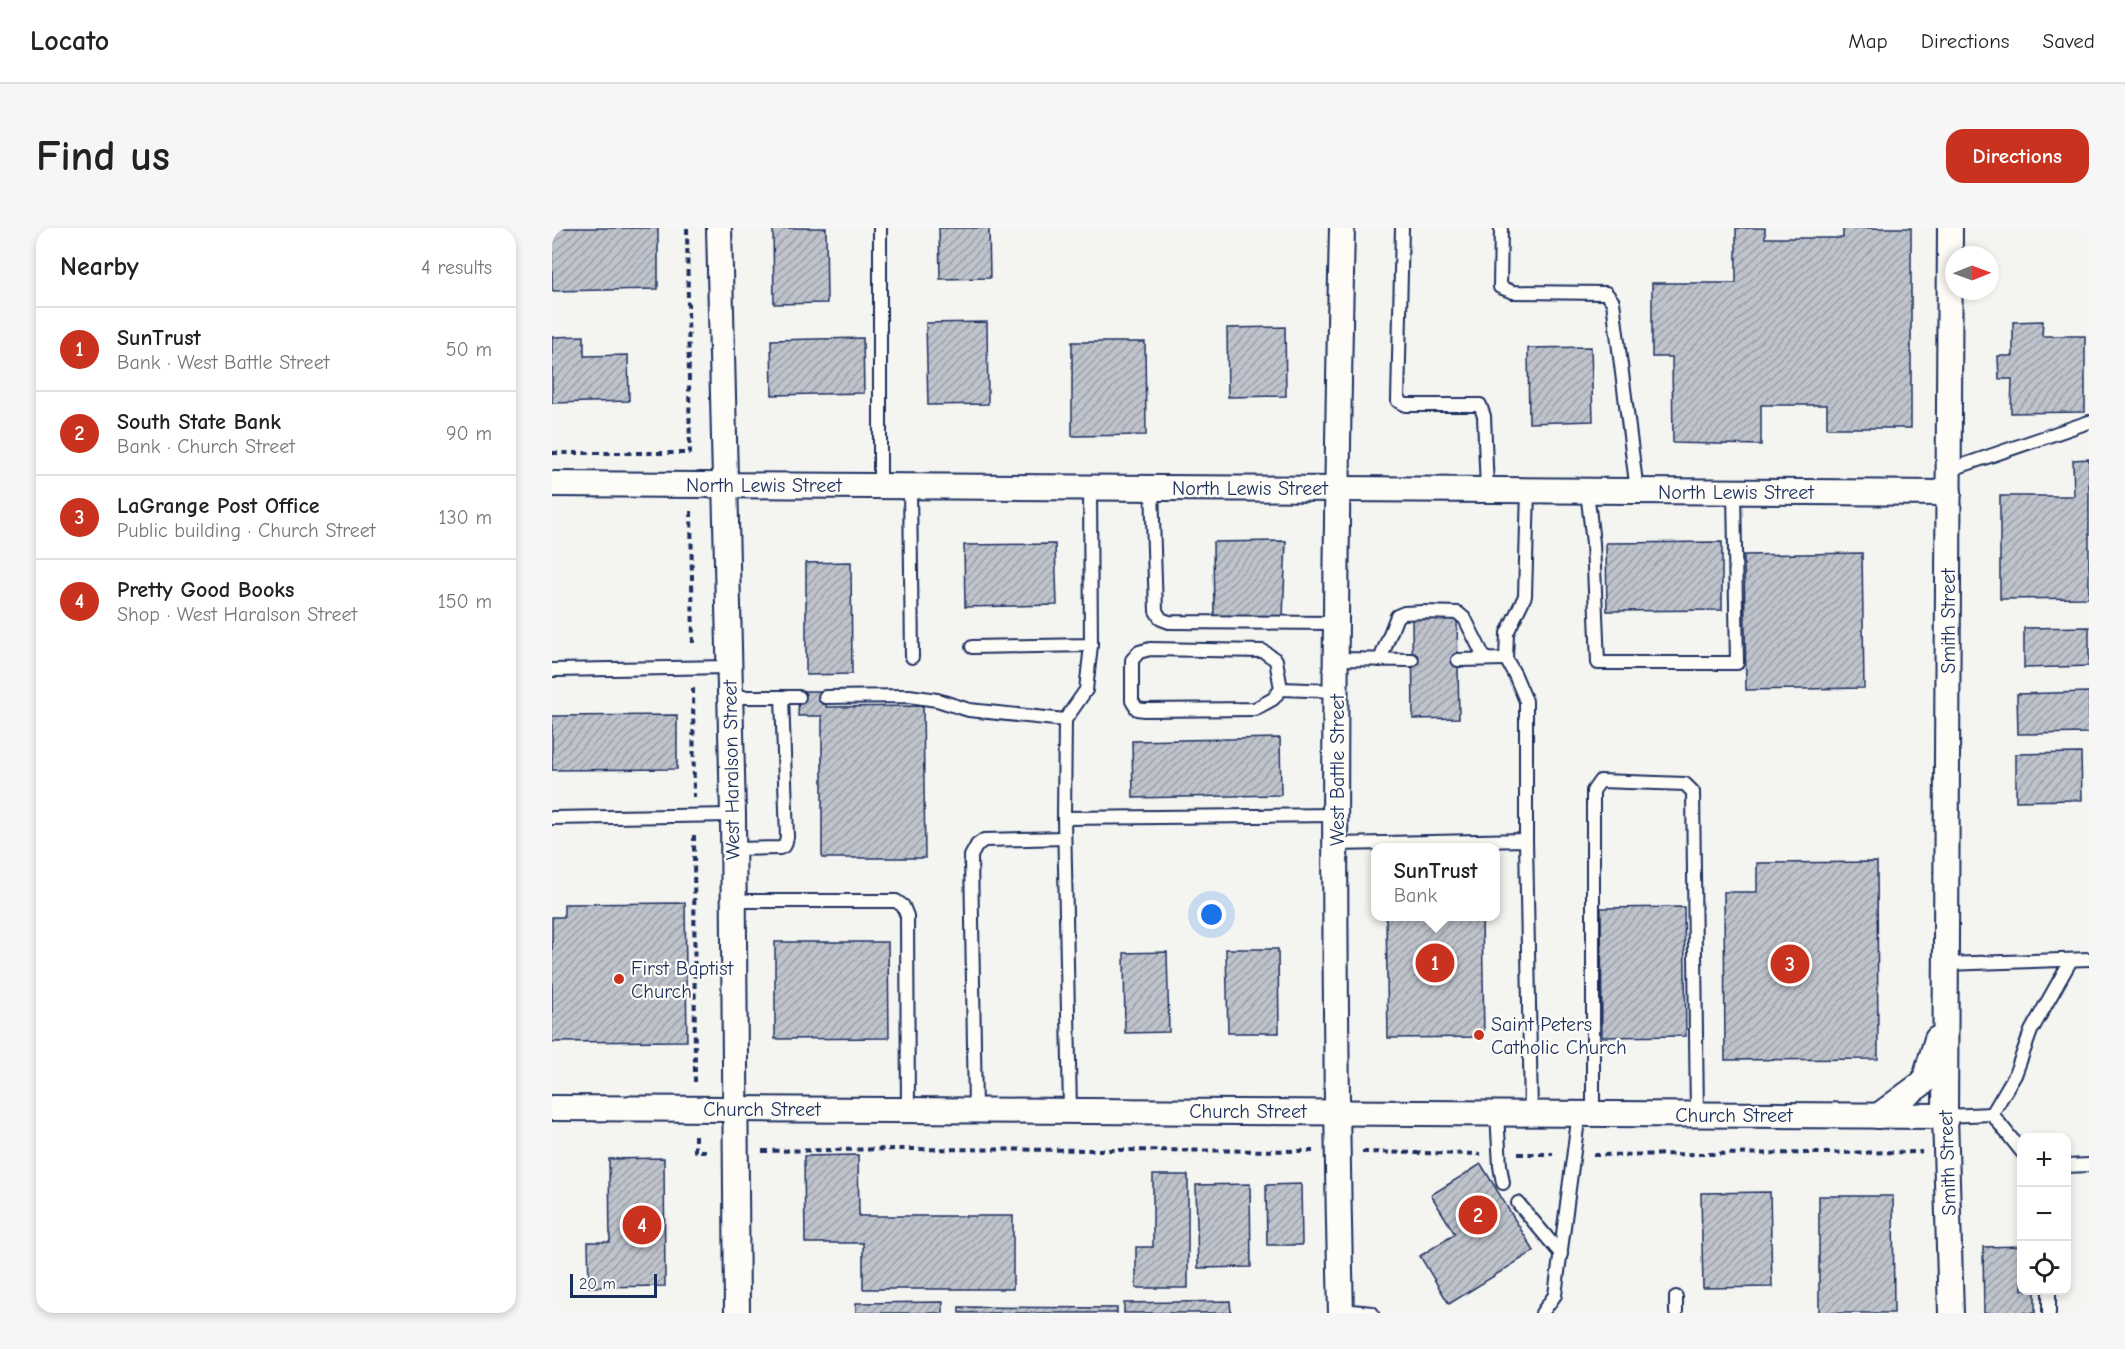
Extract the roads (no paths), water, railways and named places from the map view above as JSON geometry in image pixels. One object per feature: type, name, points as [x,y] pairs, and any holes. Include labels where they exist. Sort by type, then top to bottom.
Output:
[{"type":"street","name":"West Haralson Street","points":[[719,228],[733,815],[737,1313]]},
{"type":"street","name":"West Battle Street","points":[[1341,1312],[1336,1111],[1336,489],[1342,228]]},
{"type":"street","name":"Smith Street","points":[[1950,228],[1945,1116],[1951,1313]]},
{"type":"street","name":"North Lewis Street","points":[[552,484],[1734,492],[1949,482]]},
{"type":"street","name":"Smith Street","points":[[1878,1116],[1924,1082],[1945,1014]]},
{"type":"street","name":"Church Street","points":[[552,1108],[1945,1116]]},
{"type":"lane","points":[[880,228],[880,486]]},
{"type":"lane","points":[[1402,228],[1398,401],[1406,405],[1480,405],[1485,416],[1487,490]]},
{"type":"lane","points":[[1501,228],[1500,287],[1513,292],[1606,293],[1613,302],[1637,491]]},
{"type":"lane","points":[[1949,482],[2089,422]]},
{"type":"lane","points":[[910,486],[912,657]]},
{"type":"lane","points":[[1070,1110],[1064,838],[1065,720],[1086,690],[1091,645],[1090,488]]},
{"type":"lane","points":[[1152,488],[1156,611],[1161,619],[1169,622],[1336,623]]},
{"type":"lane","points":[[1527,490],[1525,596],[1508,633],[1506,659],[1526,701],[1531,1113]]},
{"type":"lane","points":[[1587,491],[1593,543],[1598,663],[1737,663],[1734,492]]},
{"type":"lane","points":[[1380,660],[1397,616],[1404,613],[1423,612],[1458,613],[1466,619],[1485,659]]},
{"type":"lane","points":[[972,647],[1091,645]]},
{"type":"lane","points":[[1150,649],[1263,651],[1276,660],[1281,689],[1273,699],[1255,709],[1137,709],[1132,701],[1132,660],[1139,652],[1150,649]]},
{"type":"lane","points":[[1337,659],[1413,660]]},
{"type":"lane","points":[[1458,660],[1506,659]]},
{"type":"lane","points":[[552,670],[729,667]]},
{"type":"lane","points":[[1281,689],[1337,691]]},
{"type":"lane","points":[[825,697],[909,696],[937,700],[969,710],[1065,720]]},
{"type":"lane","points":[[730,697],[799,697]]},
{"type":"lane","points":[[733,849],[780,848],[785,845],[787,837],[782,697]]},
{"type":"lane","points":[[1542,1313],[1555,1295],[1586,1113],[1593,791],[1600,781],[1685,784],[1693,792],[1697,1114]]},
{"type":"lane","points":[[552,818],[733,815]]},
{"type":"lane","points":[[1064,818],[1336,815]]},
{"type":"lane","points":[[975,1110],[971,856],[984,840],[1064,838]]},
{"type":"lane","points":[[1384,843],[1526,840]]},
{"type":"lane","points":[[1336,844],[1371,843]]},
{"type":"lane","points":[[733,902],[896,902],[903,906],[908,916],[908,1109]]},
{"type":"lane","points":[[1946,964],[2089,959]]},
{"type":"lane","points":[[1992,1114],[2014,1075],[2031,1031],[2071,960]]},
{"type":"lane","points":[[1497,1113],[1503,1183]]},
{"type":"lane","points":[[1945,1116],[1992,1114]]},
{"type":"lane","points":[[1992,1114],[2017,1146]]},
{"type":"lane","points":[[2071,1166],[2089,1165]]},
{"type":"lane","points":[[1518,1203],[1562,1254]]},
{"type":"lane","points":[[2049,1295],[2049,1313]]},
{"type":"lane","points":[[1676,1297],[1676,1313]]},
{"type":"lane","points":[[1341,1312],[1372,1313]]},
{"type":"place","name":"SunTrust","points":[[1435,963]]},
{"type":"place","name":"LaGrange Post Office","points":[[1790,964]]},
{"type":"place","name":"First Baptist Church","points":[[619,979]]},
{"type":"place","name":"Saint Peters Catholic Church","points":[[1479,1035]]},
{"type":"place","name":"South State Bank","points":[[1478,1215]]},
{"type":"place","name":"Pretty Good Books","points":[[642,1225]]}]
